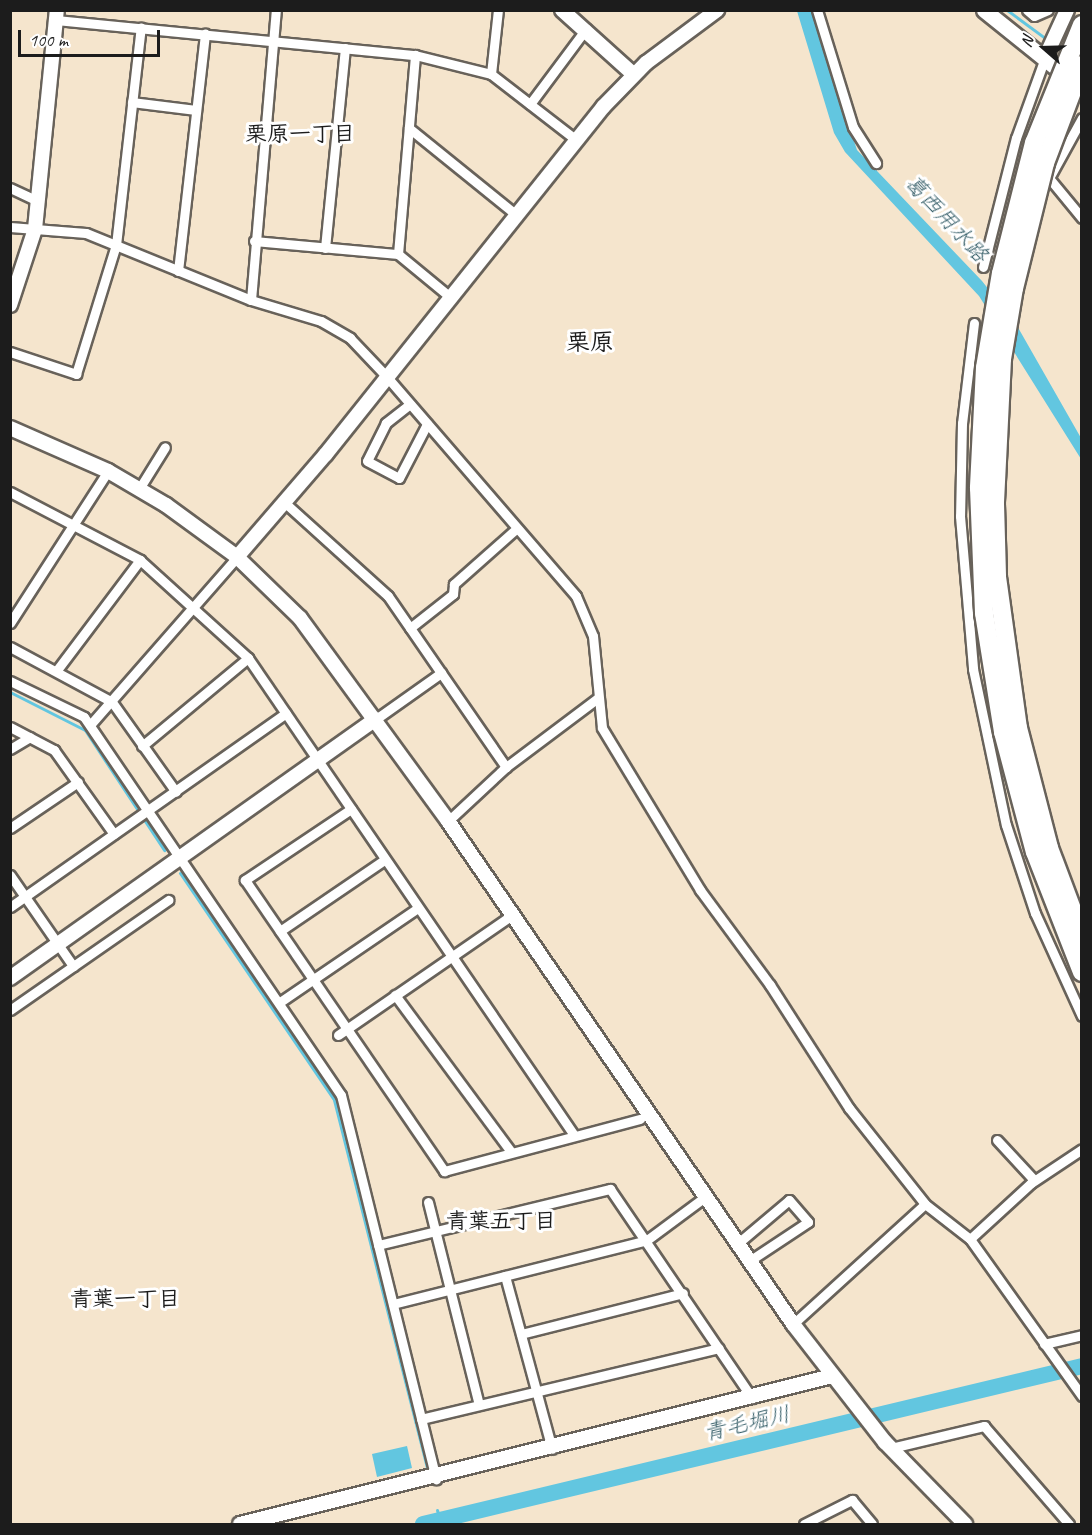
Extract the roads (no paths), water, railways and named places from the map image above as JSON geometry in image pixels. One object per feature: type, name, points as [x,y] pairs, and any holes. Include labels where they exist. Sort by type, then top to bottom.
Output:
[{"type":"highway","points":[[1082,25],[1034,143],[1001,273],[985,368],[979,498],[984,613],[1009,760],[1050,896],[1082,972]]},
{"type":"highway","points":[[1082,65],[1045,162],[1014,288],[1002,359],[995,504],[997,577],[1018,728],[1049,848],[1082,936]]},
{"type":"main road","points":[[984,10],[1082,88]]},
{"type":"street","points":[[251,300],[254,241],[276,10]]},
{"type":"street","points":[[491,74],[498,10]]},
{"type":"street","points":[[562,10],[586,29],[633,74]]},
{"type":"street","points":[[90,725],[195,608],[284,502],[387,377],[514,213],[575,140],[633,74],[717,10]]},
{"type":"street","points":[[817,10],[853,127],[876,163]]},
{"type":"street","points":[[1027,10],[1034,16],[1048,10]]},
{"type":"street","points":[[983,267],[1016,138],[1045,58],[1067,10]]},
{"type":"street","points":[[10,305],[35,229],[57,15],[141,27],[415,55],[491,74],[575,140]]},
{"type":"street","points":[[10,352],[76,374],[116,244],[141,27]]},
{"type":"street","points":[[530,104],[586,29]]},
{"type":"street","points":[[178,271],[205,34]]},
{"type":"street","points":[[325,248],[345,48]]},
{"type":"street","points":[[398,254],[415,55]]},
{"type":"street","points":[[132,102],[196,111]]},
{"type":"street","points":[[1082,118],[1049,178],[1082,218]]},
{"type":"street","points":[[408,128],[514,213]]},
{"type":"street","points":[[10,188],[38,201]]},
{"type":"street","points":[[10,227],[86,233],[251,300],[321,321],[350,338],[387,377],[576,596],[593,636],[602,728],[722,924],[770,985],[849,1108],[925,1204],[969,1239],[1081,1396]]},
{"type":"street","points":[[254,241],[398,254],[449,296]]},
{"type":"street","points":[[974,323],[962,423],[960,516],[973,669],[1006,825],[1051,952],[1082,1016]]},
{"type":"street","points":[[410,404],[386,423],[367,461],[399,478],[427,424]]},
{"type":"street","points":[[10,428],[108,471],[139,489],[237,557],[300,618],[376,719],[448,821],[793,1324],[888,1445],[965,1524]]},
{"type":"street","points":[[139,489],[165,447]]},
{"type":"street","points":[[10,623],[76,524],[108,471]]},
{"type":"street","points":[[10,492],[76,524],[140,560],[248,658],[574,1135]]},
{"type":"street","points":[[284,502],[388,596],[506,768]]},
{"type":"street","points":[[410,628],[453,594],[454,584],[517,528]]},
{"type":"street","points":[[57,670],[140,560]]},
{"type":"street","points":[[10,647],[57,670],[112,702],[176,792]]},
{"type":"street","points":[[142,746],[248,658]]},
{"type":"street","points":[[10,978],[441,673]]},
{"type":"street","points":[[10,681],[90,725],[341,1095],[436,1479]]},
{"type":"street","points":[[448,821],[506,768],[598,698]]},
{"type":"street","points":[[10,906],[149,811],[286,713]]},
{"type":"street","points":[[10,727],[54,750],[114,834]]},
{"type":"street","points":[[10,749],[30,737]]},
{"type":"street","points":[[10,828],[78,782]]},
{"type":"street","points":[[351,809],[245,880],[444,1170],[640,1119]]},
{"type":"street","points":[[280,931],[384,860]]},
{"type":"street","points":[[10,875],[73,966]]},
{"type":"street","points":[[10,1010],[168,900]]},
{"type":"street","points":[[280,1002],[418,908]]},
{"type":"street","points":[[338,1035],[512,915]]},
{"type":"street","points":[[395,995],[511,1152]]},
{"type":"street","points":[[997,1140],[1034,1180]]},
{"type":"street","points":[[969,1239],[1034,1180],[1082,1149]]},
{"type":"street","points":[[378,1245],[610,1188],[752,1398]]},
{"type":"street","points":[[393,1304],[647,1240],[705,1197]]},
{"type":"street","points":[[737,1244],[789,1200],[808,1222],[749,1261]]},
{"type":"street","points":[[428,1202],[479,1405]]},
{"type":"street","points":[[793,1324],[925,1204]]},
{"type":"street","points":[[505,1276],[552,1449]]},
{"type":"street","points":[[521,1334],[682,1293]]},
{"type":"street","points":[[1045,1345],[1082,1335]]},
{"type":"street","points":[[421,1419],[718,1348]]},
{"type":"street","points":[[240,1524],[436,1479],[832,1376]]},
{"type":"street","points":[[888,1445],[984,1425],[1069,1524]]},
{"type":"street","points":[[804,1524],[852,1500],[872,1524]]},
{"type":"water","points":[[797,11],[811,11],[857,150],[982,281],[1016,324],[1081,438],[1081,459],[979,296],[845,152],[834,133]]},
{"type":"water","points":[[407,1446],[412,1468],[377,1477],[372,1454]]},
{"type":"waterway","points":[[1007,10],[1049,41]]},
{"type":"waterway","points":[[10,692],[85,730],[164,850]]},
{"type":"waterway","points":[[180,873],[334,1100],[428,1471]]},
{"type":"waterway","name":"青毛堀川","points":[[423,1524],[1082,1366]]},
{"type":"waterway","points":[[437,1510],[440,1520]]},
{"type":"district","name":"栗原一丁目","points":[[300,135]]},
{"type":"district","name":"栗原","points":[[590,343]]},
{"type":"district","name":"青葉五丁目","points":[[501,1222]]},
{"type":"district","name":"青葉一丁目","points":[[125,1300]]},
{"type":"water label","name":"葛西用水路","points":[[946,219]]}]
